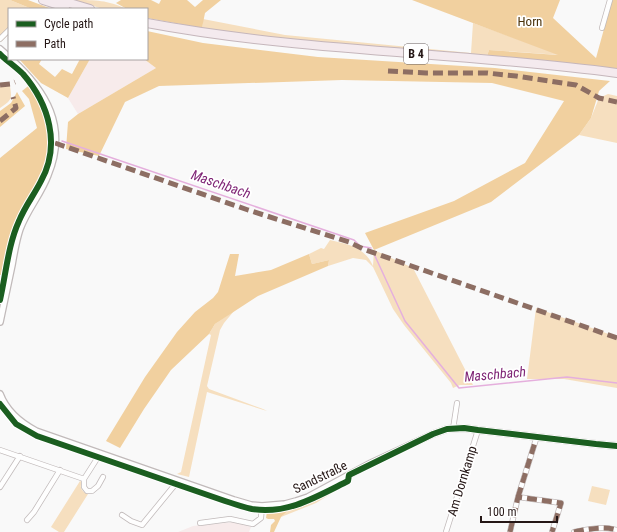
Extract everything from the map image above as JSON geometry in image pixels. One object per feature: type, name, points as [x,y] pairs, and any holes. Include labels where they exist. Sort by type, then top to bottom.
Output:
[{"type":"highway","points":[[43,0],[85,8]]},
{"type":"highway","points":[[57,2],[70,8]]},
{"type":"highway","name":"B 4","points":[[148,23],[185,30],[267,41],[614,75]]},
{"type":"highway","name":"B 4","points":[[148,28],[223,41],[269,46],[580,71]]},
{"type":"street","points":[[602,28],[610,0]]},
{"type":"street","points":[[0,39],[8,31]]},
{"type":"street","points":[[0,49],[8,56]]},
{"type":"street","points":[[0,322],[20,230],[49,174],[55,143],[55,130],[50,110],[41,91],[25,71],[12,60]]},
{"type":"street","name":"Sandstraße","points":[[0,396],[13,414],[30,428],[100,454],[234,500],[251,505],[262,506],[285,504],[308,497],[410,444],[433,434],[453,429],[537,436],[617,446]]},
{"type":"street","points":[[453,429],[457,404]]},
{"type":"street","name":"Am Dornkamp","points":[[446,532],[478,430]]},
{"type":"street","points":[[510,532],[518,497],[537,436]]},
{"type":"street","points":[[0,450],[84,479]]},
{"type":"street","points":[[100,454],[84,479],[84,487],[89,491],[95,489],[103,477]]},
{"type":"street","points":[[0,487],[20,456]]},
{"type":"street","points":[[27,520],[34,512],[60,470]]},
{"type":"street","points":[[122,515],[131,521],[142,525],[178,481]]},
{"type":"street","points":[[518,497],[561,503],[552,532]]},
{"type":"street","points":[[200,523],[230,519],[253,524],[261,518],[262,506]]},
{"type":"street","points":[[574,532],[610,528],[617,530]]},
{"type":"shaded area","points":[[0,0],[10,0],[30,8],[8,8],[8,35],[1,42]]},
{"type":"shaded area","points":[[74,0],[101,1],[124,8],[100,8]]},
{"type":"shaded area","points":[[203,19],[285,35],[471,53],[473,23],[560,55],[489,50],[487,56],[286,40],[202,28]]},
{"type":"shaded area","points":[[89,60],[145,60],[156,68],[78,114],[68,98]]},
{"type":"shaded area","points":[[10,86],[10,99],[0,108],[0,87]]},
{"type":"shaded area","points":[[608,94],[617,96],[617,143],[579,135],[591,118],[599,98]]},
{"type":"shaded area","points":[[330,240],[355,247],[360,250],[370,260],[373,266],[374,250],[413,268],[473,385],[460,385],[453,388],[451,383],[404,325],[393,309],[373,267],[366,260],[353,258],[328,266],[329,260],[312,264],[309,254],[321,248],[324,249]]},
{"type":"shaded area","points":[[536,308],[617,337],[617,388],[564,379],[527,379]]},
{"type":"shaded area","points":[[234,311],[220,330],[207,386],[209,389],[267,411],[207,392],[189,477],[177,474],[181,472],[211,335],[209,334],[215,324]]},
{"type":"shaded area","points":[[351,480],[352,481],[316,503],[281,517],[290,509],[302,505]]},
{"type":"shaded area","points":[[80,481],[82,482],[82,489],[88,494],[64,532],[59,532],[51,527]]},
{"type":"shaded area","points":[[592,486],[610,490],[606,505],[588,501]]},
{"type":"shaded area","points":[[235,522],[251,527],[249,532],[178,532],[193,526]]},
{"type":"green space","points":[[10,0],[28,0],[49,8],[30,8]]},
{"type":"green space","points":[[121,0],[151,0],[159,4],[161,0],[187,0],[195,7],[203,0],[221,0],[205,13],[202,28],[148,18],[148,8],[125,8],[116,3]]},
{"type":"green space","name":"Horn","points":[[412,0],[560,0],[553,18],[596,58],[612,0],[617,0],[617,70],[487,56],[489,50],[558,55]]},
{"type":"green space","points":[[148,31],[203,43],[318,57],[495,68],[610,81],[599,91],[591,118],[579,135],[491,202],[374,250],[365,233],[454,201],[525,163],[564,101],[492,83],[342,80],[159,86],[125,102],[99,156],[66,149],[68,122],[78,114],[156,68],[145,60],[148,60]]},
{"type":"green space","points":[[20,60],[41,60],[39,64],[55,77],[62,69],[72,74],[79,60],[89,60],[68,98],[41,83]]},
{"type":"green space","points":[[32,83],[47,128],[50,147],[49,157],[44,171],[24,204],[17,219],[11,234],[0,275],[0,158],[37,128],[29,99],[22,91]]},
{"type":"green space","points":[[17,92],[25,106],[0,127],[0,111],[11,103]]},
{"type":"green space","points":[[230,254],[239,254],[235,276],[271,270],[309,254],[312,264],[329,260],[328,266],[258,296],[215,324],[209,334],[171,370],[144,409],[120,448],[106,441],[145,377],[177,332],[195,312],[213,298],[218,292]]},
{"type":"green space","points":[[290,509],[281,517],[274,532],[270,532],[271,525],[275,521],[274,519],[266,518],[267,511]]},
{"type":"waterway","name":"Maschbach","points":[[62,141],[354,240],[360,246],[371,248]]},
{"type":"waterway","name":"Maschbach","points":[[375,256],[405,321],[459,388],[567,377],[617,383]]},
{"type":"marked path","points":[[388,71],[426,73],[487,73],[516,76],[576,85],[599,98],[617,102]]},
{"type":"marked path","points":[[0,85],[15,82]]},
{"type":"marked path","points":[[0,121],[16,108],[13,97]]},
{"type":"marked path","points":[[55,143],[248,210],[349,242],[363,249],[617,338]]},
{"type":"marked path","points":[[518,497],[537,436]]},
{"type":"marked path","points":[[510,532],[518,497],[561,503],[552,532]]},
{"type":"marked path","points":[[574,532],[601,528],[617,530]]},
{"type":"cycle path","points":[[0,54],[23,74],[40,98],[49,125],[51,139],[47,167],[15,230],[0,300]]},
{"type":"cycle path","points":[[0,404],[16,424],[37,436],[232,503],[252,509],[265,510],[290,507],[314,498],[348,481],[349,475],[433,434],[447,429],[464,428],[617,446]]}]
